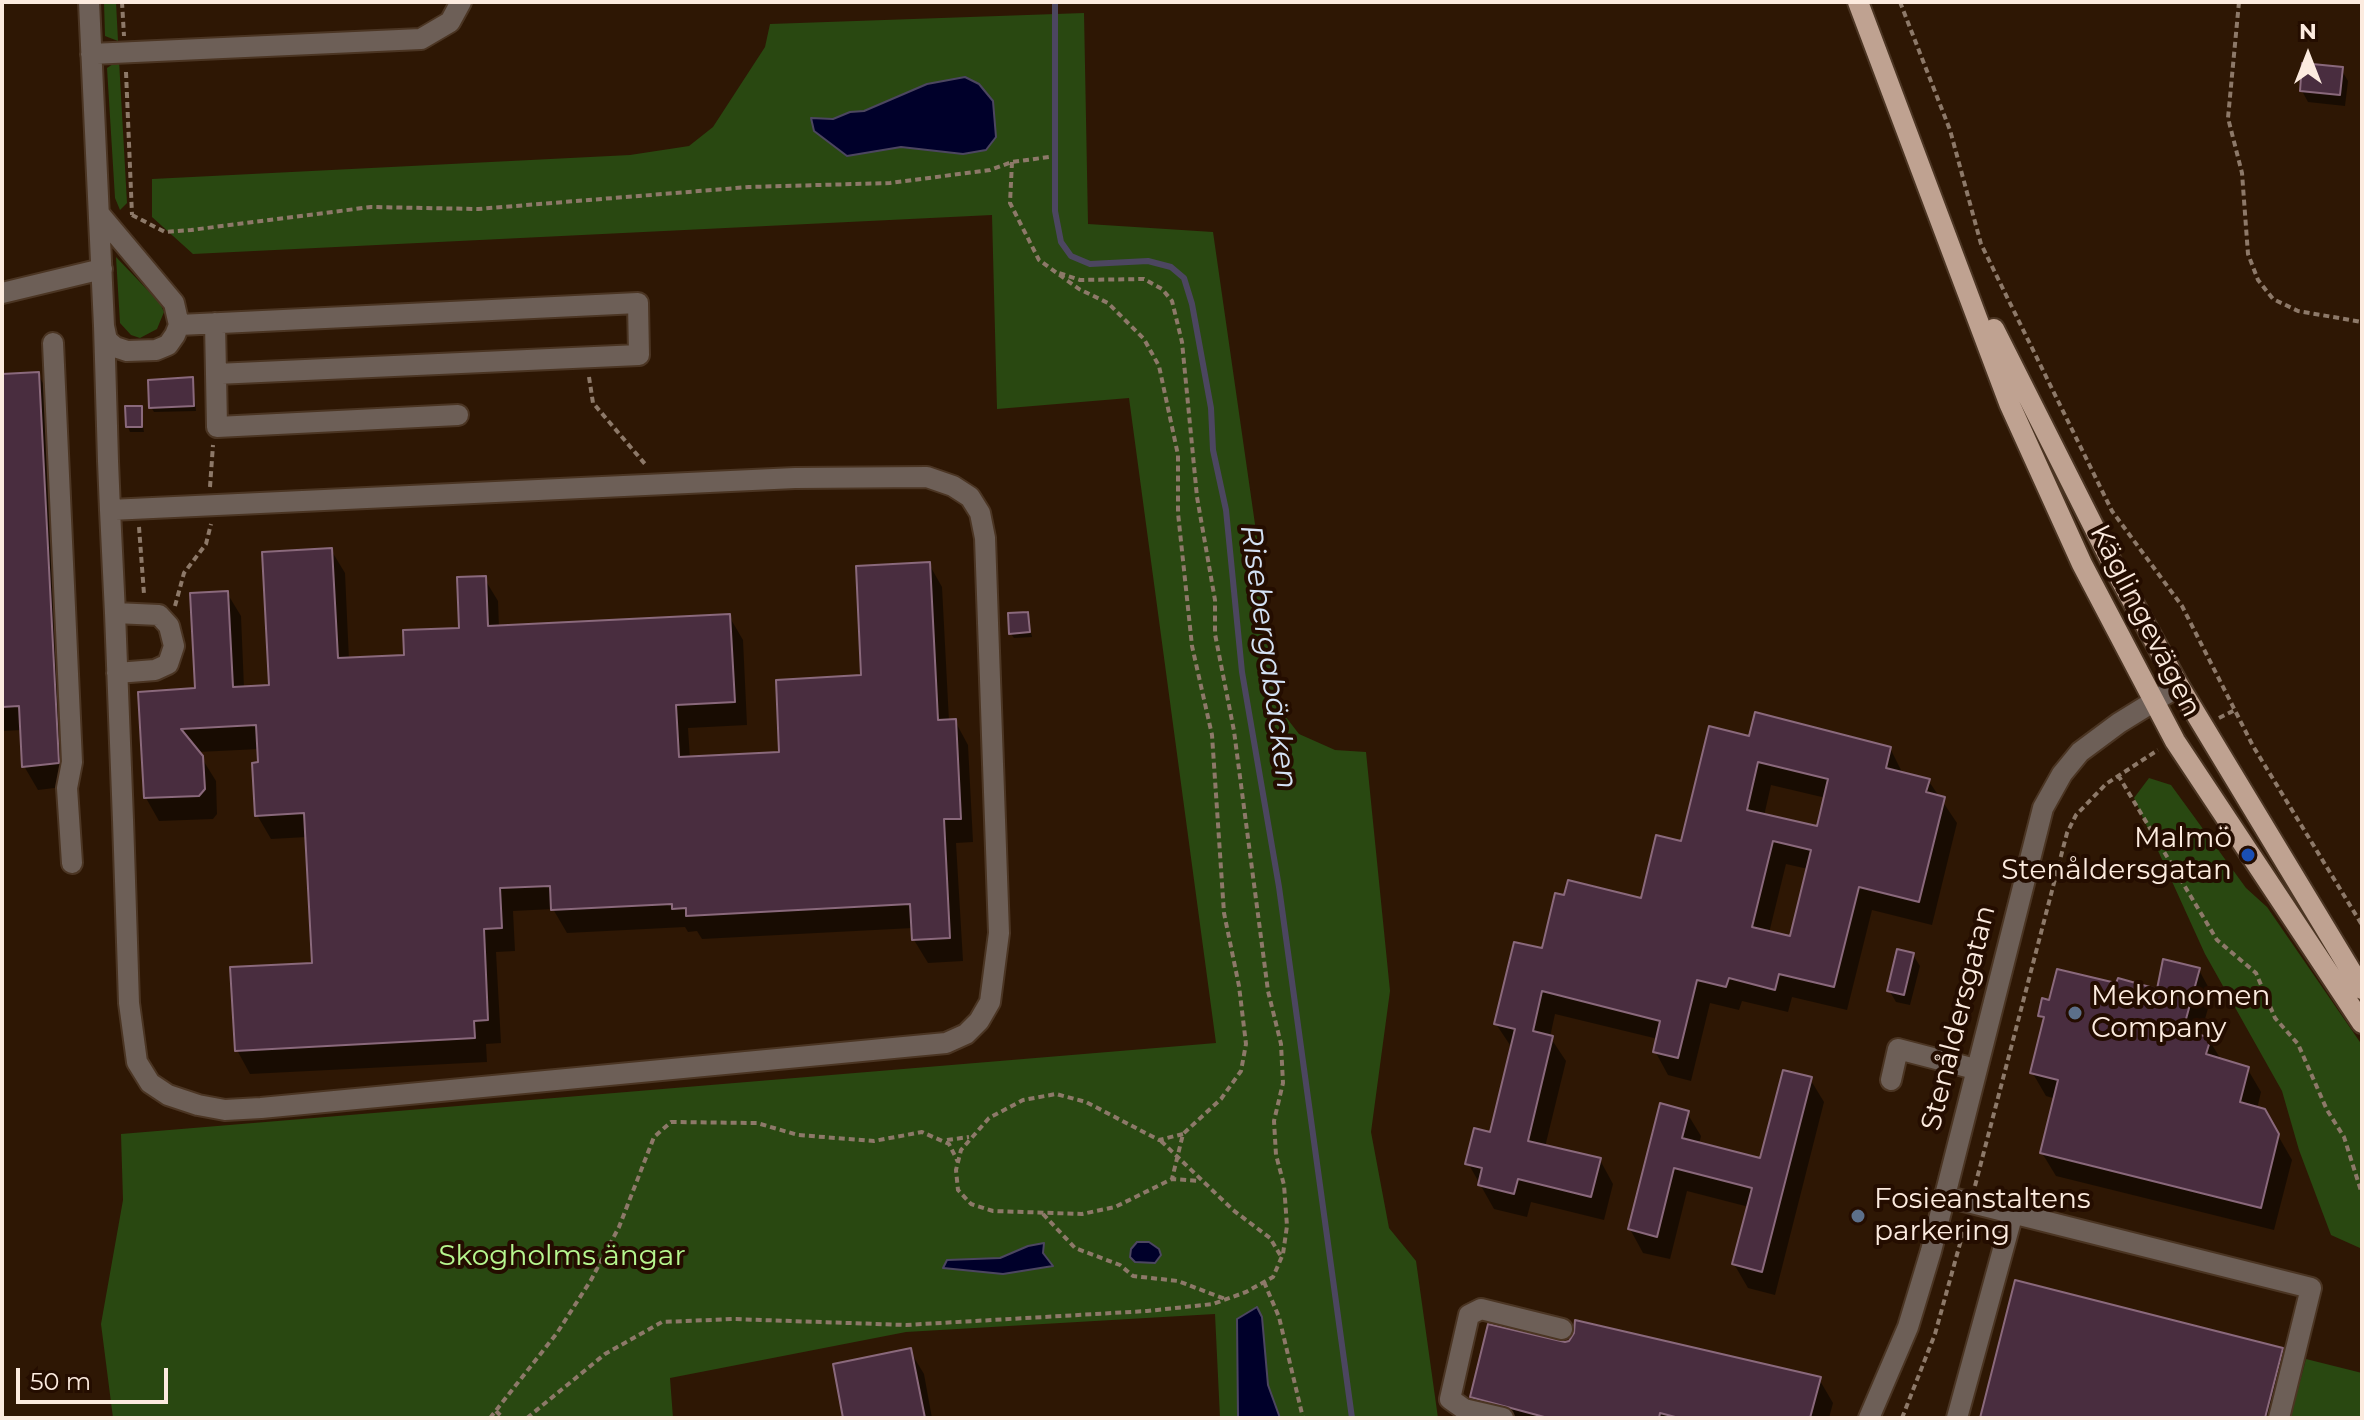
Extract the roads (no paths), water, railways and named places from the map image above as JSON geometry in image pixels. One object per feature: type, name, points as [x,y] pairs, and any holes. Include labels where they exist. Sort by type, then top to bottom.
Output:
[{"type":"main road","name":"Käglingevägen","points":[[1858,2],[2009,403],[2082,564],[2152,701],[2248,855],[2362,1023]]},
{"type":"main road","name":"Käglingevägen","points":[[1940,213],[2027,398],[2179,686],[2362,989]]},
{"type":"street","points":[[89,2],[106,222],[102,269],[110,510],[131,1035],[137,1062],[150,1083],[168,1095],[225,1110],[946,1043],[966,1034],[979,1021],[990,1002],[999,933],[985,538],[980,513],[970,497],[927,477],[662,484],[110,510]]},
{"type":"street","points":[[91,54],[421,39],[450,22],[461,2]]},
{"type":"street","points":[[104,326],[107,340],[115,347],[141,352],[168,345],[179,325],[174,303],[106,222]]},
{"type":"street","points":[[2,293],[102,269]]},
{"type":"street","points":[[179,325],[638,303],[639,355],[216,374]]},
{"type":"street","points":[[215,323],[217,427],[458,415]]},
{"type":"street","points":[[53,343],[72,762],[67,788],[72,863]]},
{"type":"street","points":[[115,613],[159,615],[169,626],[174,646],[168,664],[155,670],[117,673]]},
{"type":"street","name":"Stenåldersgatan","points":[[1869,1418],[1908,1327],[2043,808],[2062,774],[2080,752],[2152,701],[2179,686]]},
{"type":"street","points":[[1891,1080],[1898,1049],[1975,1069]]},
{"type":"street","points":[[1944,1196],[2311,1288],[2279,1418]]},
{"type":"street","points":[[1957,1418],[2013,1213]]},
{"type":"street","points":[[1503,1418],[1464,1409],[1450,1399],[1469,1315],[1481,1309],[1562,1329]]},
{"type":"water","points":[[965,77],[979,84],[993,101],[996,137],[986,150],[963,154],[901,147],[847,156],[814,131],[811,118],[833,119],[850,112],[864,111],[927,84]]},
{"type":"water","points":[[1137,1242],[1149,1242],[1159,1249],[1161,1255],[1155,1263],[1135,1262],[1130,1257],[1131,1249]]},
{"type":"water","points":[[1044,1243],[1043,1253],[1053,1266],[1003,1274],[943,1268],[947,1260],[1000,1258]]},
{"type":"water","points":[[1257,1307],[1262,1317],[1268,1385],[1280,1418],[1238,1418],[1237,1319]]},
{"type":"waterway","name":"Risebergabäcken","points":[[1055,2],[1055,211],[1061,242],[1071,256],[1090,264],[1148,261],[1171,267],[1184,278],[1192,304],[1211,408],[1213,450],[1226,510],[1242,672],[1279,887],[1352,1418]]},
{"type":"place","name":"Malmö Stenåldersgatan","points":[[2248,855]]},
{"type":"place","name":"Mekonomen Company","points":[[2075,1013]]},
{"type":"place","name":"Fosieanstaltens parkering","points":[[1858,1216]]},
{"type":"park label","name":"Skogholms ängar","points":[[562,1257]]}]
